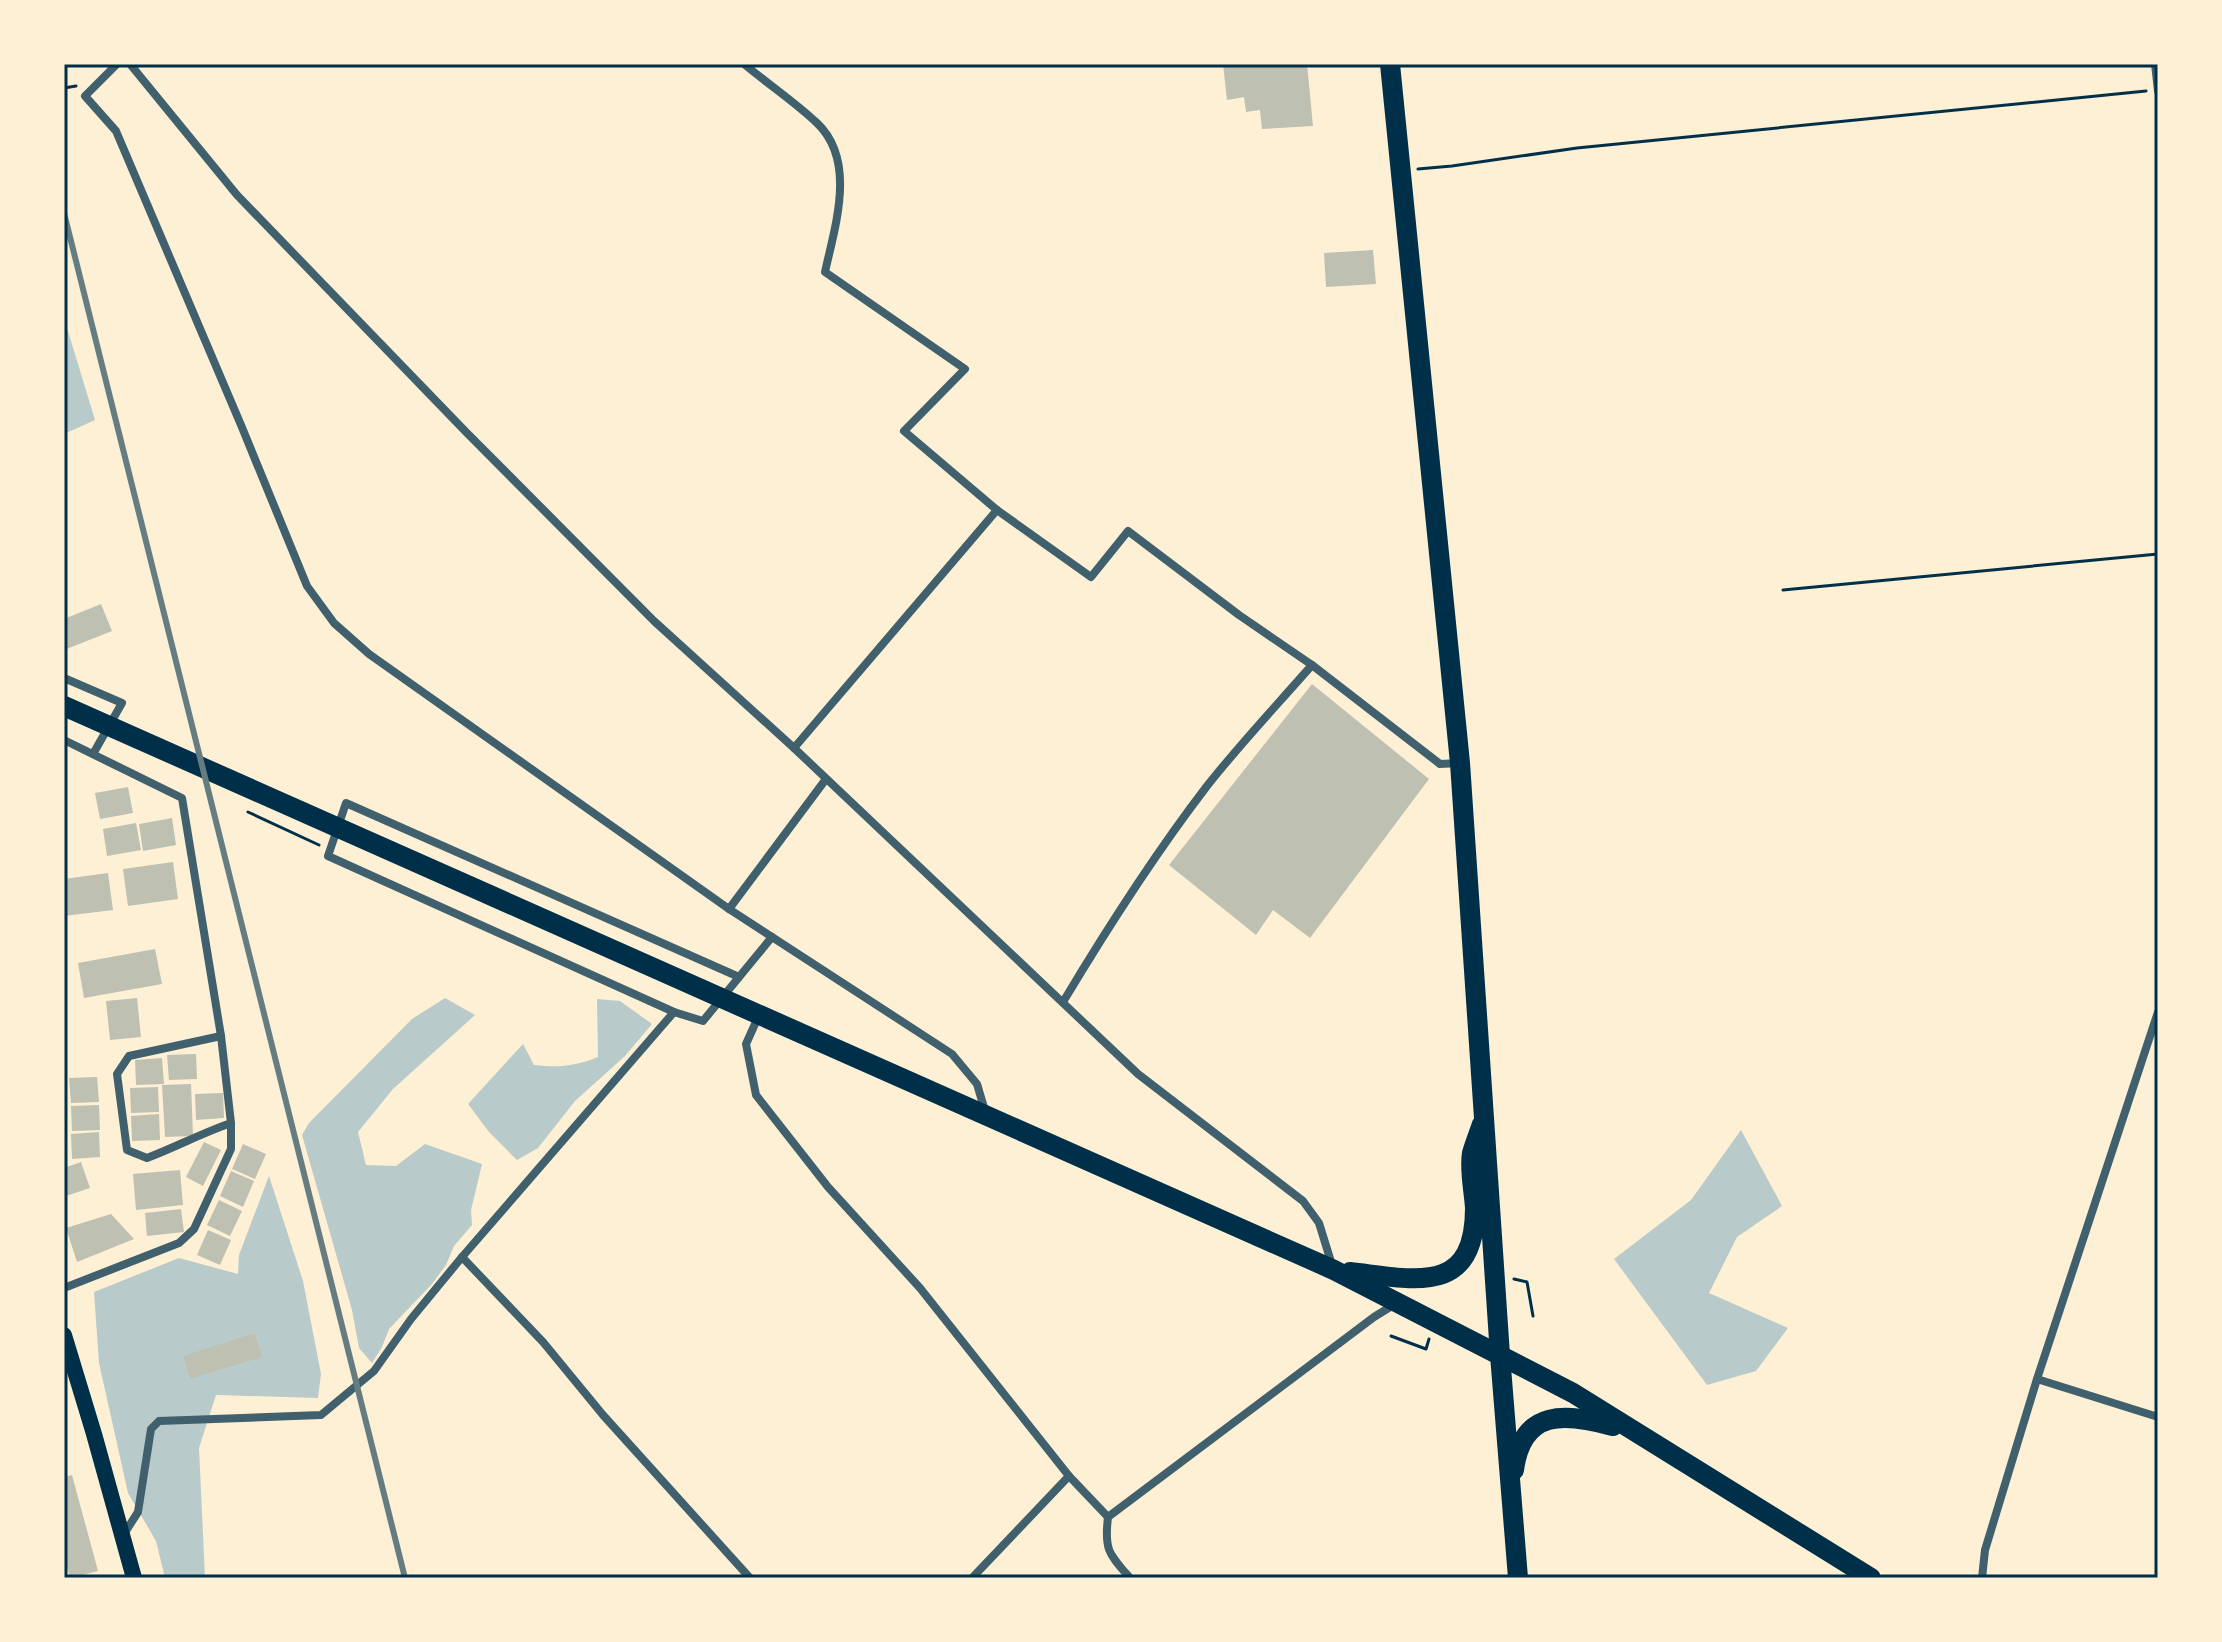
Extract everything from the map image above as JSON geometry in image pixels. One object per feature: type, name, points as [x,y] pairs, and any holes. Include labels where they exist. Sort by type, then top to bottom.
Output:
[{"type":"highway","points":[[1390,64],[1460,763],[1518,1578]]},
{"type":"highway","points":[[64,706],[1334,1270],[1573,1393],[1871,1578]]},
{"type":"highway","points":[[1334,1270],[1421,1278],[1449,1273],[1459,1265],[1473,1239],[1472,1155],[1485,1115]]},
{"type":"highway","points":[[1511,1498],[1515,1463],[1521,1444],[1528,1432],[1539,1423],[1552,1418],[1570,1417],[1639,1433]]},
{"type":"main road","points":[[64,1335],[134,1578]]},
{"type":"street","points":[[117,64],[85,96],[116,131],[307,586],[334,623],[369,654],[729,909],[952,1054],[977,1084],[986,1115]]},
{"type":"street","points":[[130,64],[237,195],[654,621],[794,748],[1138,1074],[1303,1201],[1319,1223],[1334,1270]]},
{"type":"street","points":[[744,64],[820,125],[836,150],[840,175],[837,215],[825,272],[965,369],[904,431],[997,510],[1091,577],[1128,531],[1239,615],[1312,665],[1440,764],[1460,763]]},
{"type":"street","points":[[2155,64],[2158,90]]},
{"type":"street","points":[[794,748],[997,510]]},
{"type":"street","points":[[1063,1002],[1119,908],[1159,850],[1209,784],[1312,665]]},
{"type":"street","points":[[64,678],[122,703],[93,754]]},
{"type":"street","points":[[64,740],[182,798],[221,1036],[231,1123],[231,1149],[194,1229],[179,1243],[64,1288]]},
{"type":"street","points":[[729,909],[826,779]]},
{"type":"street","points":[[739,977],[346,803],[328,856],[674,1012],[703,1021],[772,937]]},
{"type":"street","points":[[123,1536],[138,1512],[151,1429],[159,1421],[321,1415],[374,1371],[411,1319],[462,1257],[674,1012]]},
{"type":"street","points":[[1982,1578],[1985,1550],[2037,1379],[2158,1012]]},
{"type":"street","points":[[759,1015],[746,1044],[756,1095],[828,1187],[920,1288],[1069,1476],[1108,1517]]},
{"type":"street","points":[[221,1036],[129,1056],[117,1074],[127,1150],[147,1158],[231,1123]]},
{"type":"street","points":[[462,1257],[543,1342],[603,1415],[750,1578]]},
{"type":"street","points":[[1130,1578],[1111,1556],[1105,1538],[1108,1517],[1398,1302]]},
{"type":"street","points":[[2037,1379],[2158,1417]]},
{"type":"street","points":[[972,1578],[1069,1476]]},
{"type":"path","points":[[1400,170],[1452,166],[1577,148],[2158,90]]},
{"type":"path","points":[[1783,590],[2158,554]]},
{"type":"path","points":[[248,812],[330,850]]},
{"type":"path","points":[[1514,1279],[1527,1282],[1533,1316]]},
{"type":"path","points":[[1391,1336],[1426,1349],[1430,1334]]},
{"type":"shaded area","points":[[64,318],[95,420],[64,434]]},
{"type":"shaded area","points":[[445,998],[475,1015],[393,1089],[358,1132],[366,1165],[396,1166],[425,1144],[482,1164],[471,1210],[472,1225],[454,1246],[446,1265],[432,1284],[389,1329],[372,1363],[359,1348],[352,1310],[302,1135],[309,1123],[412,1019]]},
{"type":"shaded area","points":[[597,999],[620,1001],[652,1024],[625,1056],[575,1101],[538,1148],[517,1160],[489,1132],[468,1104],[523,1044],[534,1065],[567,1066],[598,1057]]},
{"type":"shaded area","points":[[1741,1130],[1782,1206],[1737,1237],[1709,1293],[1788,1328],[1756,1371],[1707,1385],[1614,1259],[1691,1200]]},
{"type":"shaded area","points":[[269,1176],[303,1281],[321,1374],[318,1398],[216,1395],[199,1448],[205,1578],[165,1578],[156,1541],[128,1493],[99,1363],[94,1292],[179,1258],[238,1274],[239,1255]]},
{"type":"building","points":[[1223,64],[1307,64],[1313,126],[1262,129],[1260,110],[1246,112],[1244,97],[1227,100]]},
{"type":"building","points":[[1373,250],[1376,284],[1326,287],[1324,253]]},
{"type":"building","points":[[101,604],[112,631],[64,650],[64,619]]},
{"type":"building","points":[[1312,684],[1429,779],[1310,938],[1273,910],[1256,935],[1169,865]]},
{"type":"building","points":[[128,787],[133,813],[100,819],[95,793]]},
{"type":"building","points":[[172,818],[176,845],[143,851],[139,824]]},
{"type":"building","points":[[136,823],[141,850],[107,856],[103,829]]},
{"type":"building","points":[[173,862],[178,899],[128,906],[123,869]]},
{"type":"building","points":[[108,873],[113,910],[64,916],[64,879]]},
{"type":"building","points":[[155,949],[162,984],[84,998],[78,963]]},
{"type":"building","points":[[137,998],[141,1037],[110,1040],[106,1001]]},
{"type":"building","points":[[196,1054],[197,1079],[169,1080],[167,1055]]},
{"type":"building","points":[[162,1058],[164,1084],[136,1085],[135,1060]]},
{"type":"building","points":[[97,1077],[99,1102],[71,1103],[69,1078]]},
{"type":"building","points":[[191,1084],[193,1136],[165,1137],[162,1085]]},
{"type":"building","points":[[158,1087],[159,1112],[131,1113],[130,1088]]},
{"type":"building","points":[[223,1093],[224,1118],[196,1120],[195,1094]]},
{"type":"building","points":[[99,1105],[100,1130],[72,1131],[71,1106]]},
{"type":"building","points":[[159,1114],[160,1140],[132,1141],[131,1116]]},
{"type":"building","points":[[99,1132],[100,1157],[72,1159],[71,1134]]},
{"type":"building","points":[[204,1142],[221,1150],[203,1186],[186,1177]]},
{"type":"building","points":[[243,1144],[266,1154],[255,1179],[232,1169]]},
{"type":"building","points":[[81,1162],[90,1188],[66,1196],[64,1168]]},
{"type":"building","points":[[180,1170],[183,1205],[136,1210],[133,1174]]},
{"type":"building","points":[[231,1171],[254,1181],[243,1207],[220,1196]]},
{"type":"building","points":[[219,1200],[242,1211],[230,1236],[207,1225]]},
{"type":"building","points":[[181,1209],[184,1232],[147,1236],[145,1213]]},
{"type":"building","points":[[111,1214],[134,1239],[77,1262],[66,1228]]},
{"type":"building","points":[[208,1230],[231,1240],[220,1265],[197,1255]]},
{"type":"building","points":[[255,1333],[262,1357],[190,1379],[183,1356]]},
{"type":"building","points":[[72,1475],[98,1571],[70,1578],[64,1556],[64,1477]]},
{"type":"railway","points":[[64,213],[405,1578]]}]
